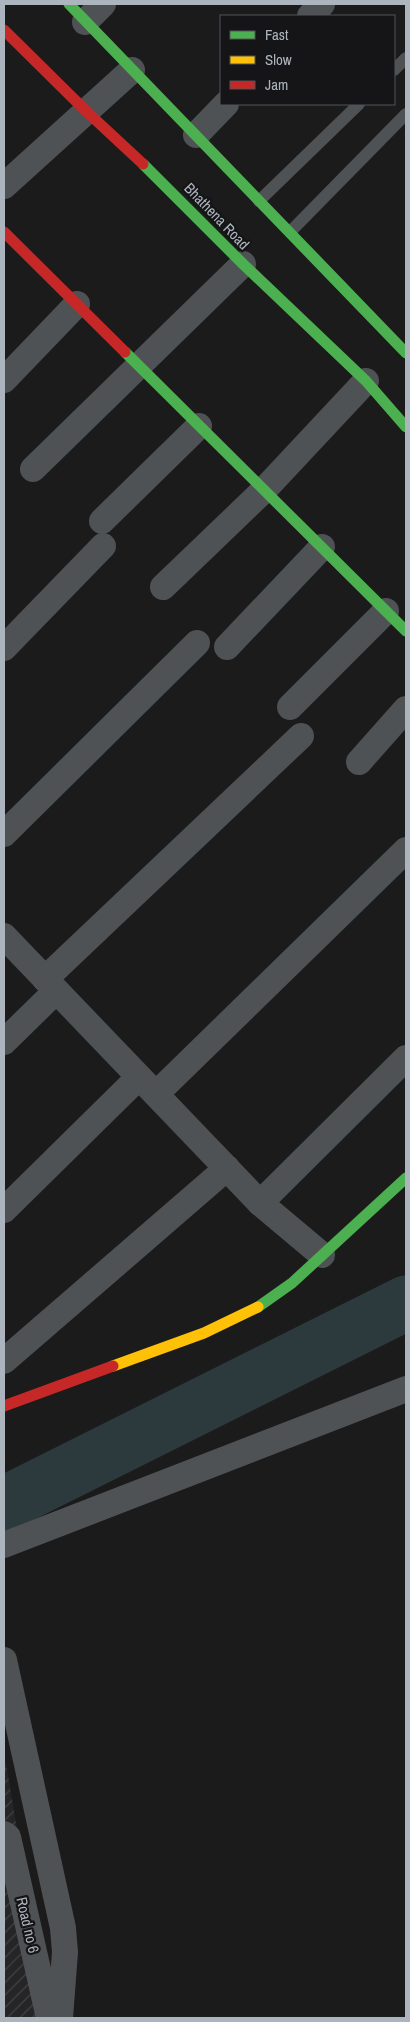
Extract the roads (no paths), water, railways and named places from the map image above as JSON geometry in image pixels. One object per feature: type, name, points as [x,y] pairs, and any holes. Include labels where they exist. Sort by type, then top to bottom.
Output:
[{"type":"street","points":[[311,15],[322,4]]},
{"type":"street","points":[[85,10],[132,70],[406,353]]},
{"type":"street","name":"Bhathena Road","points":[[4,30],[86,111],[156,176],[243,264],[366,381],[406,426]]},
{"type":"street","points":[[4,186],[132,70]]},
{"type":"street","points":[[196,135],[225,105]]},
{"type":"street","points":[[4,232],[400,622],[290,707]]},
{"type":"street","points":[[33,469],[243,264]]},
{"type":"street","points":[[4,380],[77,304]]},
{"type":"street","points":[[163,587],[264,490],[366,381]]},
{"type":"street","points":[[4,648],[103,533],[199,426]]},
{"type":"street","points":[[227,647],[322,547]]},
{"type":"street","points":[[4,834],[197,643]]},
{"type":"street","points":[[359,762],[406,709]]},
{"type":"street","points":[[4,1042],[51,985],[301,736]]},
{"type":"street","points":[[4,1210],[147,1086],[406,850]]},
{"type":"street","points":[[4,936],[260,1203],[322,1255]]},
{"type":"street","points":[[260,1203],[406,1058]]},
{"type":"street","points":[[4,1361],[227,1168]]},
{"type":"street","points":[[4,1406],[204,1334],[260,1306],[292,1283],[406,1178]]},
{"type":"street","points":[[4,1545],[406,1389]]},
{"type":"street","points":[[4,1660],[63,1928],[65,1952],[60,2018]]},
{"type":"street","name":"Road no 6","points":[[4,1834],[8,1837],[49,2018]]},
{"type":"lane","points":[[395,69],[406,58]]},
{"type":"lane","points":[[260,201],[358,105]]},
{"type":"lane","points":[[290,232],[406,114]]},
{"type":"waterway","points":[[4,1504],[406,1303]]}]
